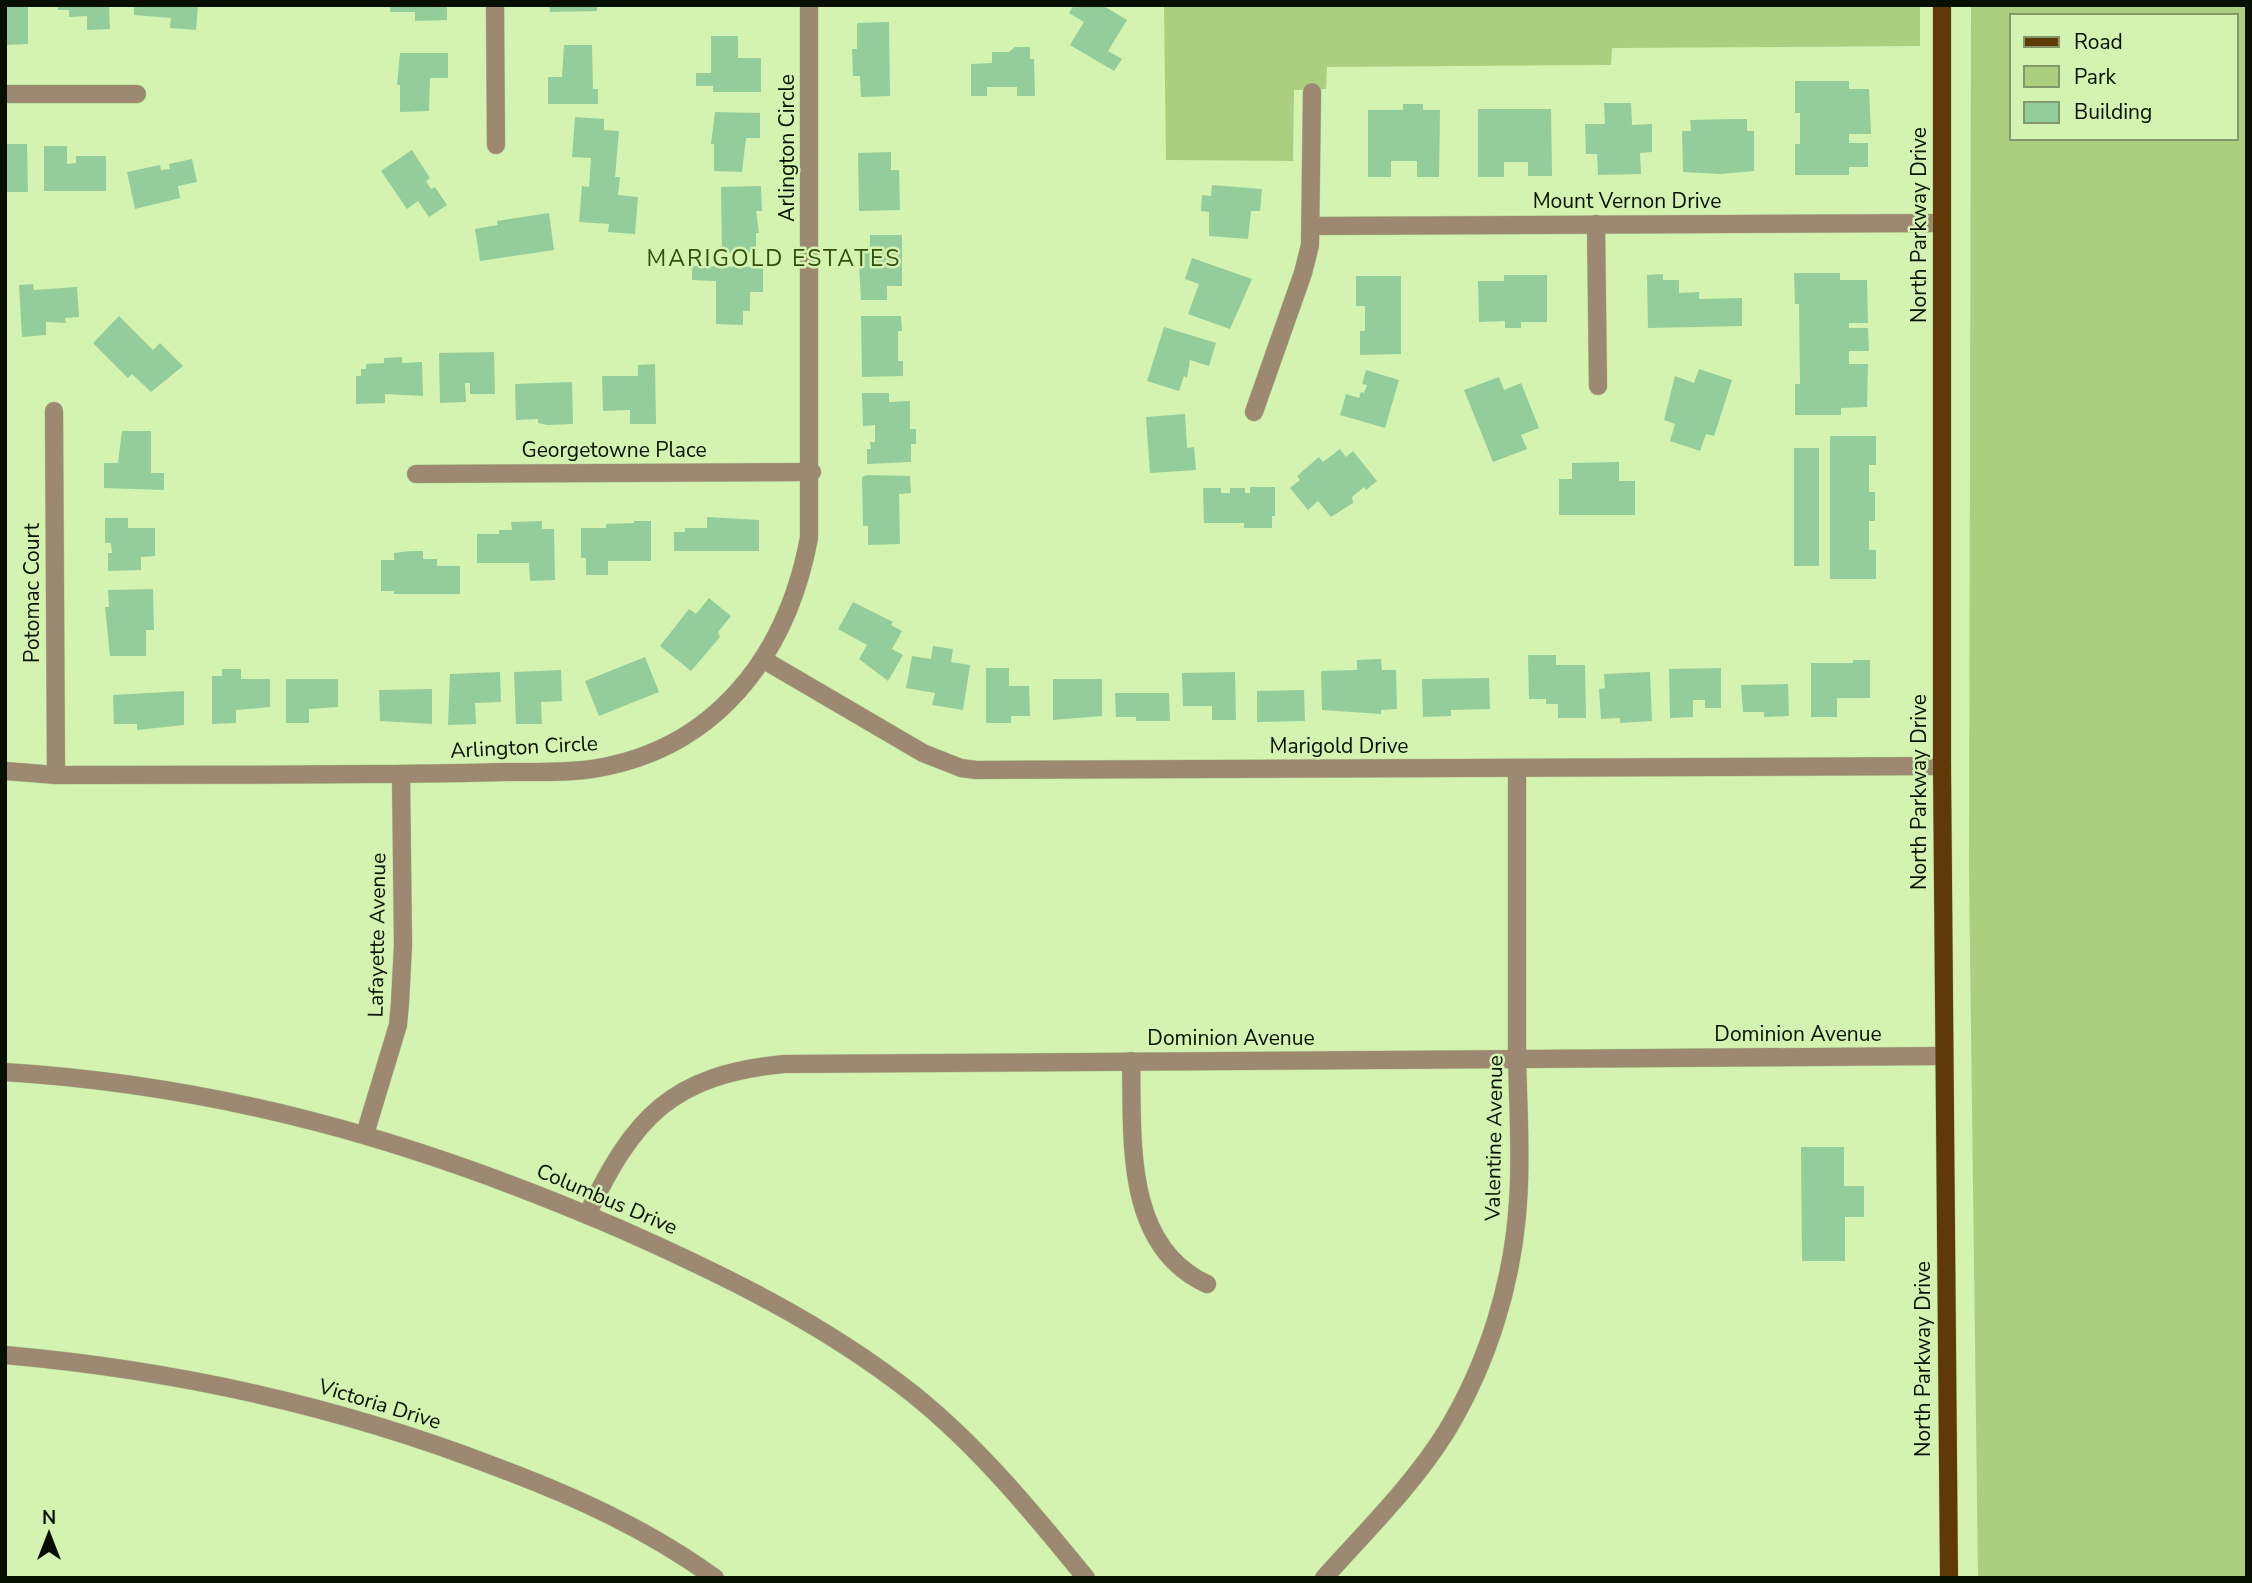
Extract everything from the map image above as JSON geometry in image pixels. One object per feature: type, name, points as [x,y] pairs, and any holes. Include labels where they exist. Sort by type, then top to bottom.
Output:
[{"type":"main road","name":"North Parkway Drive","points":[[1942,5],[1943,1056],[1950,1578]]},
{"type":"street","points":[[495,5],[496,145]]},
{"type":"street","name":"Arlington Circle","points":[[5,771],[56,775],[401,774],[592,769],[639,757],[682,736],[732,698],[764,660],[786,621],[803,574],[810,538],[812,472],[809,5]]},
{"type":"street","points":[[1254,412],[1303,273],[1312,226],[1312,92]]},
{"type":"street","points":[[5,94],[137,94]]},
{"type":"street","name":"Mount Vernon Drive","points":[[1312,226],[1942,223]]},
{"type":"street","points":[[1596,224],[1598,386]]},
{"type":"street","name":"Potomac Court","points":[[54,411],[56,775]]},
{"type":"street","name":"Georgetowne Place","points":[[416,474],[812,472]]},
{"type":"street","name":"Marigold Drive","points":[[764,660],[923,752],[969,769],[1942,766]]},
{"type":"street","name":"Valentine Avenue","points":[[1324,1578],[1422,1466],[1446,1431],[1468,1390],[1494,1329],[1507,1281],[1518,1201],[1517,768]]},
{"type":"street","name":"Lafayette Avenue","points":[[365,1133],[398,1025],[403,946],[401,774]]},
{"type":"street","name":"Dominion Avenue","points":[[587,1215],[620,1151],[649,1116],[676,1095],[725,1073],[784,1064],[1943,1056]]},
{"type":"street","points":[[1131,1061],[1133,1158],[1147,1218],[1160,1245],[1175,1264],[1207,1283]]},
{"type":"street","name":"Columbus Drive","points":[[5,1072],[177,1091],[365,1133],[478,1171],[587,1215],[766,1297],[879,1369],[933,1411],[973,1448],[1086,1578]]},
{"type":"street","name":"Victoria Drive","points":[[5,1355],[109,1366],[211,1383],[380,1426],[463,1454],[585,1502],[668,1545],[715,1578]]},
{"type":"green space","points":[[1164,5],[1920,5],[1920,46],[1612,48],[1611,65],[1327,67],[1326,89],[1294,90],[1293,161],[1166,160]]},
{"type":"green space","points":[[1971,5],[2247,5],[2247,1578],[1978,1578],[1969,872]]},
{"type":"building","points":[[5,5],[28,5],[28,44],[6,45]]},
{"type":"building","points":[[58,5],[109,5],[110,29],[87,30],[87,16],[69,17],[69,10],[58,10]]},
{"type":"building","points":[[134,5],[198,5],[196,30],[170,28],[171,18],[134,15]]},
{"type":"building","points":[[390,5],[447,5],[447,20],[415,21],[415,12],[390,12]]},
{"type":"building","points":[[549,5],[597,5],[597,11],[550,12]]},
{"type":"building","points":[[1074,5],[1102,5],[1127,20],[1108,51],[1122,59],[1114,71],[1070,45],[1084,22],[1069,13]]},
{"type":"building","points":[[889,22],[890,96],[861,97],[860,76],[853,76],[852,49],[857,49],[857,23]]},
{"type":"building","points":[[711,36],[738,36],[738,58],[761,58],[761,92],[713,92],[713,86],[696,86],[696,73],[711,73]]},
{"type":"building","points":[[564,45],[592,45],[593,89],[598,89],[598,104],[548,104],[548,77],[562,77]]},
{"type":"building","points":[[1015,47],[1030,47],[1030,59],[1034,59],[1035,96],[1017,96],[1017,87],[987,87],[987,96],[971,96],[971,64],[992,63],[992,52],[1009,52]]},
{"type":"building","points":[[400,53],[448,53],[448,78],[430,78],[429,111],[400,112],[400,85],[397,85]]},
{"type":"building","points":[[1795,81],[1849,81],[1849,89],[1869,89],[1871,134],[1849,134],[1849,143],[1868,143],[1868,167],[1849,167],[1849,175],[1795,175],[1795,144],[1800,144],[1800,113],[1795,113]]},
{"type":"building","points":[[1604,103],[1631,103],[1632,125],[1652,124],[1652,152],[1640,153],[1641,174],[1598,175],[1597,154],[1586,154],[1585,124],[1605,124]]},
{"type":"building","points":[[1403,104],[1423,104],[1423,110],[1440,110],[1439,177],[1417,177],[1417,161],[1391,161],[1391,177],[1368,177],[1368,110],[1403,110]]},
{"type":"building","points":[[1478,109],[1551,109],[1552,176],[1528,176],[1528,162],[1504,162],[1504,177],[1478,177]]},
{"type":"building","points":[[715,112],[760,113],[760,138],[746,138],[742,172],[714,171],[714,144],[711,144]]},
{"type":"building","points":[[575,117],[604,119],[604,130],[619,131],[615,177],[620,177],[618,195],[638,197],[635,234],[608,232],[609,224],[579,222],[582,186],[589,187],[591,158],[572,157]]},
{"type":"building","points":[[1747,119],[1747,131],[1754,131],[1754,171],[1720,174],[1683,172],[1682,131],[1691,131],[1690,120]]},
{"type":"building","points":[[5,144],[27,144],[28,192],[5,192]]},
{"type":"building","points":[[44,146],[67,146],[67,164],[76,163],[76,156],[106,156],[106,191],[44,191]]},
{"type":"building","points":[[412,150],[430,178],[426,181],[431,189],[435,187],[447,205],[429,217],[418,201],[407,209],[381,171]]},
{"type":"building","points":[[891,152],[891,170],[899,170],[900,210],[859,211],[858,153]]},
{"type":"building","points":[[192,159],[197,182],[178,186],[180,198],[135,209],[127,172],[160,165],[161,170],[170,169],[169,164]]},
{"type":"building","points":[[1212,185],[1262,189],[1260,211],[1251,211],[1248,239],[1209,236],[1209,212],[1201,211],[1202,195],[1211,196]]},
{"type":"building","points":[[761,186],[762,211],[756,211],[759,233],[756,233],[756,252],[722,253],[721,187]]},
{"type":"building","points":[[549,213],[554,250],[480,261],[475,229],[498,225],[497,221]]},
{"type":"building","points":[[870,235],[902,235],[902,286],[887,286],[887,300],[861,300],[859,264],[863,264],[863,253],[870,253]]},
{"type":"building","points":[[1192,258],[1252,279],[1230,329],[1188,314],[1199,284],[1185,279]]},
{"type":"building","points":[[692,266],[763,267],[763,292],[750,292],[750,311],[743,311],[743,325],[716,324],[716,281],[692,280]]},
{"type":"building","points":[[1794,273],[1840,273],[1840,280],[1867,280],[1868,323],[1849,323],[1849,328],[1868,328],[1869,351],[1849,351],[1849,364],[1868,364],[1867,407],[1841,408],[1841,415],[1795,415],[1795,384],[1800,384],[1799,304],[1795,304]]},
{"type":"building","points":[[1663,274],[1663,280],[1679,280],[1679,293],[1699,292],[1699,299],[1742,298],[1742,326],[1648,328],[1647,275]]},
{"type":"building","points":[[1504,275],[1547,275],[1547,322],[1521,322],[1521,328],[1505,328],[1505,321],[1479,322],[1478,281],[1504,281]]},
{"type":"building","points":[[1356,276],[1401,276],[1401,354],[1360,355],[1360,331],[1365,331],[1365,306],[1356,306]]},
{"type":"building","points":[[33,284],[34,290],[77,287],[79,317],[65,318],[66,323],[46,322],[46,335],[22,337],[19,285]]},
{"type":"building","points":[[119,316],[153,350],[160,343],[183,366],[151,392],[132,374],[128,378],[93,343]]},
{"type":"building","points":[[861,316],[901,316],[898,361],[903,361],[903,376],[862,377]]},
{"type":"building","points":[[1164,327],[1216,343],[1209,366],[1190,360],[1187,378],[1184,376],[1179,391],[1147,381]]},
{"type":"building","points":[[494,352],[495,394],[470,394],[470,383],[465,383],[466,402],[440,403],[439,353]]},
{"type":"building","points":[[402,357],[402,363],[422,362],[423,396],[385,394],[385,403],[356,404],[356,376],[361,376],[361,369],[366,369],[366,364],[384,363],[384,358]]},
{"type":"building","points":[[655,364],[656,424],[630,424],[630,410],[603,411],[602,376],[638,376],[638,365]]},
{"type":"building","points":[[1699,369],[1732,380],[1714,436],[1706,434],[1700,451],[1670,441],[1675,424],[1664,420],[1675,376],[1694,383]]},
{"type":"building","points":[[1366,370],[1399,380],[1385,428],[1340,415],[1346,394],[1359,398],[1361,392],[1364,393],[1367,385],[1362,384]]},
{"type":"building","points":[[1499,377],[1504,390],[1521,383],[1539,428],[1521,435],[1527,449],[1493,462],[1464,390]]},
{"type":"building","points":[[572,382],[573,424],[547,425],[538,423],[538,419],[516,420],[515,384]]},
{"type":"building","points":[[862,393],[889,393],[889,402],[910,401],[910,429],[916,429],[916,444],[911,444],[911,462],[867,464],[867,449],[871,449],[870,442],[875,442],[875,425],[863,426]]},
{"type":"building","points":[[1185,414],[1187,448],[1194,447],[1196,470],[1150,473],[1146,417]]},
{"type":"building","points":[[122,431],[151,431],[151,473],[164,473],[164,490],[104,488],[104,463],[118,463]]},
{"type":"building","points":[[1830,436],[1876,436],[1876,465],[1869,465],[1869,492],[1875,492],[1875,521],[1869,521],[1869,550],[1876,550],[1876,579],[1830,579]]},
{"type":"building","points":[[1794,448],[1819,448],[1819,566],[1794,566]]},
{"type":"building","points":[[1340,449],[1346,457],[1353,451],[1377,481],[1366,490],[1364,487],[1352,497],[1353,503],[1331,517],[1318,501],[1308,510],[1290,488],[1300,480],[1297,476],[1319,457],[1323,462]]},
{"type":"building","points":[[1619,462],[1619,481],[1635,481],[1635,515],[1559,515],[1559,479],[1572,479],[1572,463]]},
{"type":"building","points":[[910,476],[911,493],[899,494],[900,544],[868,545],[868,526],[863,526],[862,477]]},
{"type":"building","points":[[1250,487],[1275,487],[1275,516],[1272,516],[1272,528],[1244,528],[1244,523],[1204,523],[1203,488],[1221,488],[1221,493],[1230,493],[1230,488],[1245,488],[1245,493],[1250,493]]},
{"type":"building","points":[[707,517],[759,520],[759,551],[674,551],[674,532],[685,532],[685,528],[707,528]]},
{"type":"building","points":[[105,518],[128,518],[128,528],[155,528],[155,556],[141,557],[141,570],[108,571],[108,553],[112,553],[111,543],[105,543]]},
{"type":"building","points":[[542,521],[542,529],[554,529],[555,580],[530,581],[529,563],[477,563],[477,534],[499,534],[499,530],[512,530],[511,522]]},
{"type":"building","points":[[651,521],[651,561],[608,561],[608,575],[586,575],[586,558],[581,558],[581,528],[606,528],[606,524]]},
{"type":"building","points":[[423,551],[423,559],[437,559],[437,566],[460,566],[460,594],[394,594],[394,591],[381,591],[381,560],[394,560],[394,553]]},
{"type":"building","points":[[153,589],[154,630],[146,630],[146,656],[110,656],[105,607],[109,607],[108,590]]},
{"type":"building","points":[[709,598],[731,616],[718,632],[720,637],[691,671],[660,646],[689,609],[696,614]]},
{"type":"building","points":[[853,602],[893,622],[891,625],[902,631],[892,649],[903,655],[888,681],[859,659],[867,645],[838,629]]},
{"type":"building","points":[[933,646],[953,649],[951,662],[970,665],[963,710],[932,705],[935,693],[906,688],[912,656],[931,659]]},
{"type":"building","points":[[1528,655],[1556,655],[1556,665],[1585,665],[1586,718],[1558,718],[1558,704],[1546,704],[1546,699],[1529,699]]},
{"type":"building","points":[[645,657],[659,692],[599,716],[585,681]]},
{"type":"building","points":[[1381,659],[1382,670],[1396,670],[1397,709],[1381,710],[1381,714],[1322,710],[1321,671],[1357,670],[1357,660]]},
{"type":"building","points":[[1853,660],[1870,660],[1870,698],[1837,698],[1837,717],[1811,717],[1811,663],[1853,663]]},
{"type":"building","points":[[986,668],[1009,668],[1009,686],[1029,686],[1030,716],[1011,716],[1011,723],[986,723]]},
{"type":"building","points":[[1721,668],[1721,708],[1705,708],[1705,700],[1693,700],[1693,717],[1670,718],[1669,669]]},
{"type":"building","points":[[222,669],[241,669],[241,679],[270,679],[270,707],[236,710],[236,723],[212,724],[212,676],[222,676]]},
{"type":"building","points":[[561,670],[562,701],[541,702],[542,724],[516,724],[514,672]]},
{"type":"building","points":[[500,672],[501,702],[475,703],[476,724],[448,725],[450,674]]},
{"type":"building","points":[[1235,672],[1236,720],[1212,720],[1212,706],[1183,706],[1182,673]]},
{"type":"building","points":[[1650,672],[1652,721],[1620,723],[1620,718],[1601,719],[1599,689],[1605,688],[1604,674]]},
{"type":"building","points":[[1489,678],[1490,709],[1451,710],[1451,716],[1423,717],[1422,679]]},
{"type":"building","points":[[286,679],[338,679],[338,707],[309,709],[309,723],[286,723]]},
{"type":"building","points":[[1053,679],[1102,679],[1102,716],[1053,720]]},
{"type":"building","points":[[1788,684],[1789,716],[1764,717],[1764,712],[1743,712],[1741,685]]},
{"type":"building","points":[[432,689],[432,724],[380,721],[379,690]]},
{"type":"building","points":[[1304,690],[1305,721],[1257,722],[1257,691]]},
{"type":"building","points":[[184,691],[184,725],[137,730],[137,724],[114,724],[113,695]]},
{"type":"building","points":[[1115,693],[1169,693],[1170,721],[1136,721],[1136,717],[1116,717]]},
{"type":"building","points":[[1801,1147],[1844,1147],[1844,1186],[1864,1186],[1864,1217],[1845,1217],[1845,1261],[1802,1261]]},
{"type":"district","name":"MARIGOLD ESTATES","points":[[774,258]]}]
